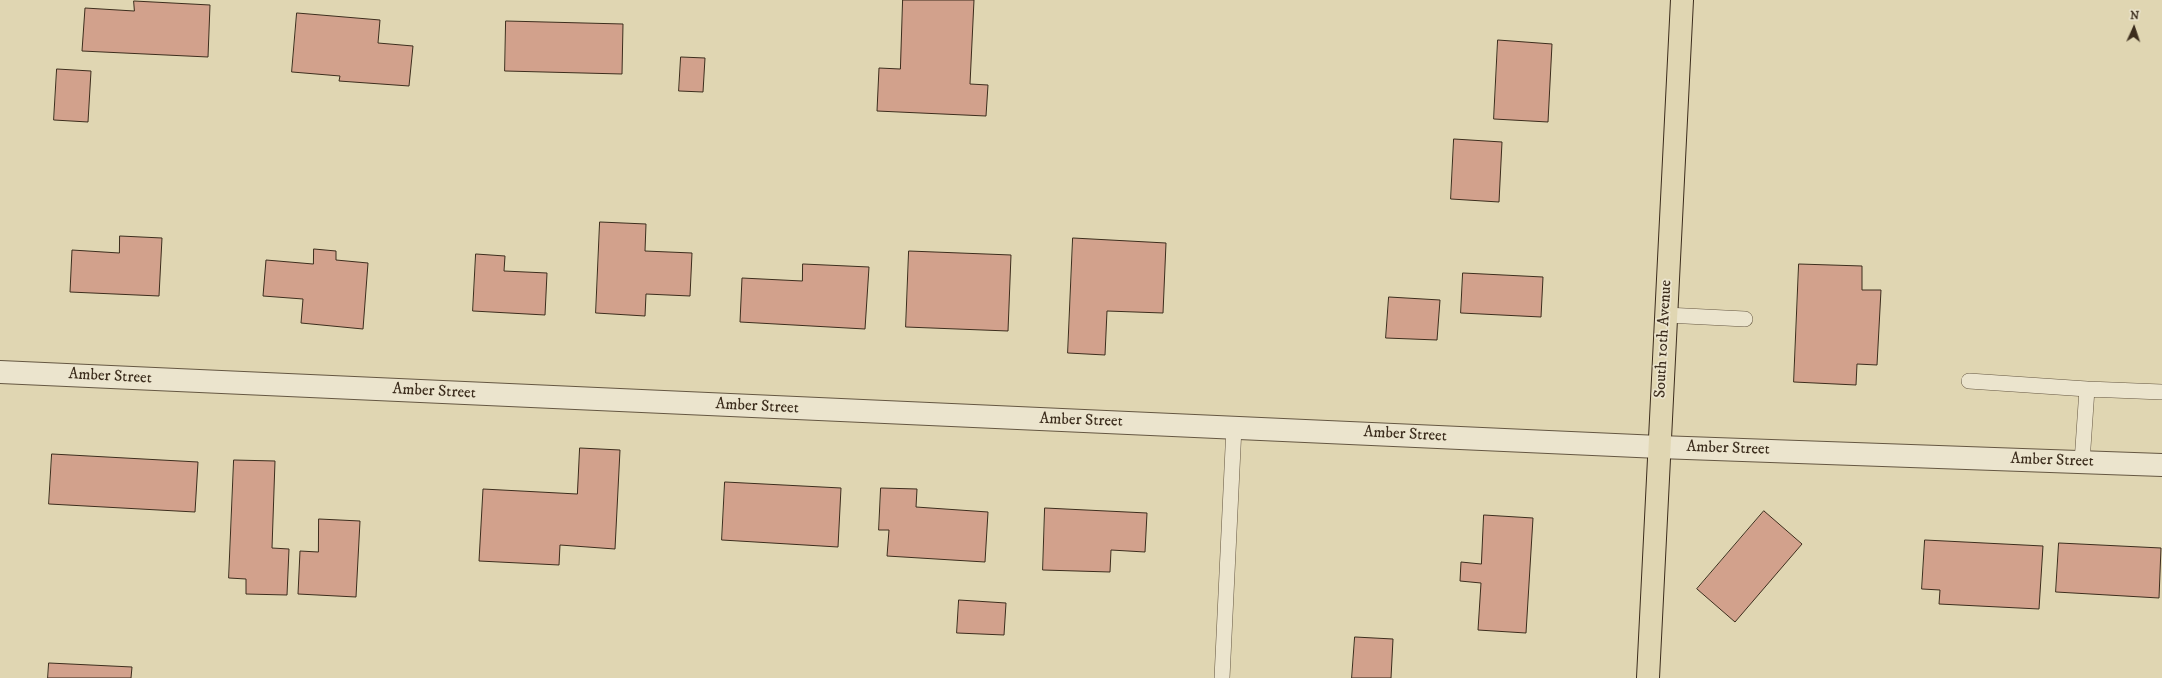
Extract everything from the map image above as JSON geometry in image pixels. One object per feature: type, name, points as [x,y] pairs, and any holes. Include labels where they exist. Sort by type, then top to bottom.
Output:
[{"type":"main road","name":"South 10th Avenue","points":[[1648,678],[1682,0]]},
{"type":"street","name":"Amber Street","points":[[0,372],[1659,447],[2162,465]]},
{"type":"lane","points":[[1666,315],[1745,319]]},
{"type":"lane","points":[[1969,381],[2087,389],[2162,392]]},
{"type":"lane","points":[[2082,462],[2087,389]]},
{"type":"lane","points":[[1222,678],[1234,427]]},
{"type":"building","points":[[903,0],[974,0],[970,84],[988,85],[986,116],[877,111],[879,68],[900,69]]},
{"type":"building","points":[[134,1],[210,5],[208,57],[82,51],[85,8],[134,11]]},
{"type":"building","points":[[297,13],[380,20],[378,43],[413,46],[409,86],[339,81],[340,76],[292,72]]},
{"type":"building","points":[[506,21],[623,24],[622,74],[505,71]]},
{"type":"building","points":[[1498,40],[1552,44],[1548,122],[1494,119]]},
{"type":"building","points":[[681,57],[705,58],[703,92],[679,91]]},
{"type":"building","points":[[57,69],[91,71],[88,122],[54,120]]},
{"type":"building","points":[[1454,139],[1502,142],[1499,202],[1451,199]]},
{"type":"building","points":[[600,222],[646,224],[645,251],[692,253],[690,296],[646,294],[645,316],[596,313]]},
{"type":"building","points":[[120,236],[162,238],[159,296],[70,292],[72,250],[119,253]]},
{"type":"building","points":[[1073,238],[1166,243],[1163,313],[1107,311],[1105,355],[1068,353]]},
{"type":"building","points":[[314,249],[336,251],[336,260],[368,263],[363,329],[301,323],[303,299],[263,296],[266,260],[313,264]]},
{"type":"building","points":[[909,251],[1011,255],[1008,331],[906,327]]},
{"type":"building","points":[[476,254],[505,256],[504,271],[547,273],[545,315],[473,311]]},
{"type":"building","points":[[803,264],[869,267],[865,329],[740,322],[742,278],[802,281]]},
{"type":"building","points":[[1799,264],[1862,266],[1862,290],[1881,290],[1877,365],[1857,364],[1856,385],[1794,382]]},
{"type":"building","points":[[1463,273],[1543,277],[1541,317],[1461,313]]},
{"type":"building","points":[[1389,297],[1440,300],[1437,340],[1386,338]]},
{"type":"building","points":[[580,448],[620,450],[615,549],[560,545],[559,565],[479,561],[483,489],[577,494]]},
{"type":"building","points":[[52,454],[198,462],[195,512],[49,504]]},
{"type":"building","points":[[234,460],[275,461],[272,548],[289,549],[287,595],[246,594],[246,579],[229,578]]},
{"type":"building","points":[[725,482],[841,488],[838,547],[722,540]]},
{"type":"building","points":[[881,488],[917,489],[916,507],[988,512],[985,562],[887,556],[889,530],[879,530]]},
{"type":"building","points":[[1045,508],[1147,513],[1145,552],[1111,550],[1110,572],[1043,570]]},
{"type":"building","points":[[1764,511],[1802,544],[1735,622],[1697,589]]},
{"type":"building","points":[[1484,515],[1533,518],[1526,633],[1478,630],[1481,583],[1460,581],[1461,562],[1481,564]]},
{"type":"building","points":[[319,519],[360,521],[356,597],[298,594],[300,551],[318,552]]},
{"type":"building","points":[[1925,540],[2043,546],[2039,609],[1939,604],[1940,590],[1922,589]]},
{"type":"building","points":[[2059,543],[2161,548],[2159,598],[2056,592]]},
{"type":"building","points":[[959,600],[1006,603],[1004,635],[957,633]]},
{"type":"building","points":[[1355,637],[1393,639],[1391,678],[1352,678]]},
{"type":"building","points":[[49,663],[132,667],[131,678],[48,678]]}]
